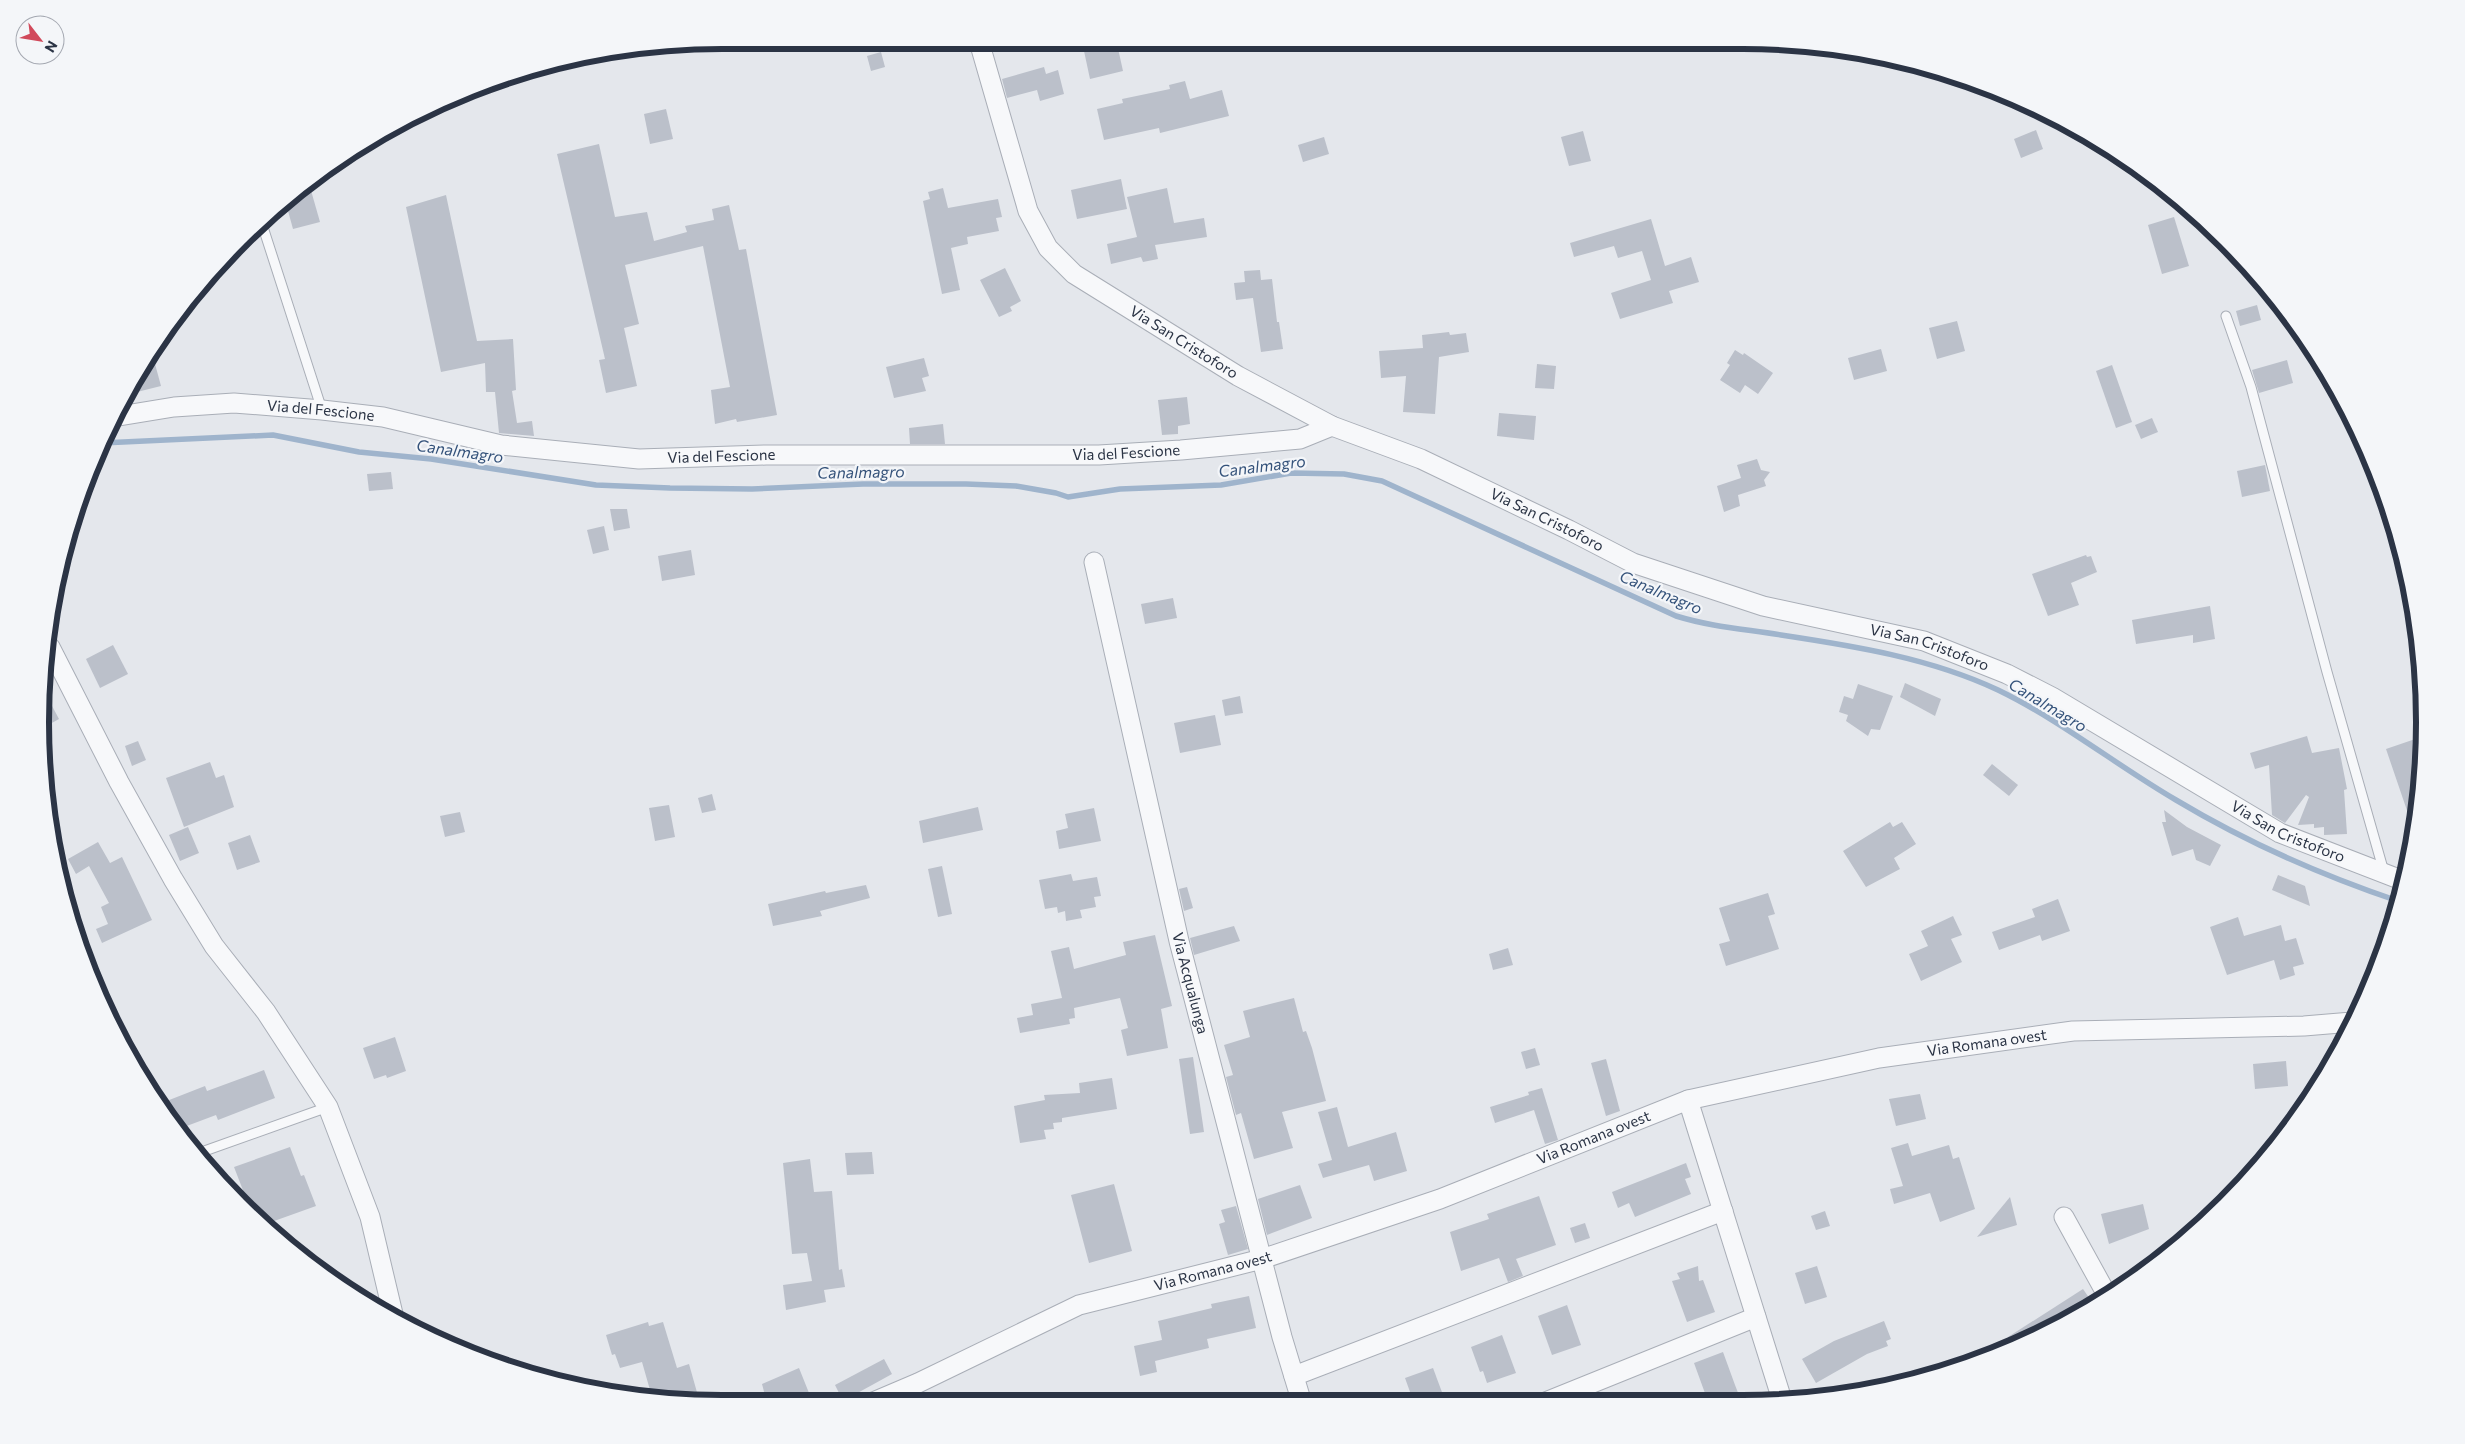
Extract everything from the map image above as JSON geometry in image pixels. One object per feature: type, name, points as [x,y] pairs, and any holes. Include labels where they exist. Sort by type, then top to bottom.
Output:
[{"type":"street","name":"Via San Cristoforo","points":[[981,49],[1028,211],[1048,248],[1074,274],[1238,376],[1332,426],[1421,459],[1633,563],[1763,606],[1924,640],[2007,674],[2052,697],[2280,833],[2397,879]]},
{"type":"street","name":"Via del Fescione","points":[[123,415],[174,407],[234,403],[322,410],[383,417],[501,445],[639,459],[766,455],[1099,455],[1181,450],[1300,439],[1332,426]]},
{"type":"street","name":"Via Acqualunga","points":[[1094,562],[1178,941],[1282,1337],[1300,1395]]},
{"type":"street","points":[[53,653],[120,782],[214,946],[266,1012],[328,1107],[370,1217],[392,1309]]},
{"type":"street","name":"Via Romana ovest","points":[[888,1395],[918,1383],[1079,1305],[1262,1258],[1440,1199],[1688,1100],[1879,1058],[2073,1031],[2304,1026],[2346,1023]]},
{"type":"street","points":[[1688,1100],[1781,1394]]},
{"type":"street","points":[[1294,1376],[1723,1211]]},
{"type":"street","points":[[2064,1217],[2104,1290]]},
{"type":"street","points":[[1561,1395],[1756,1317]]},
{"type":"lane","points":[[264,229],[322,410]]},
{"type":"lane","points":[[2226,316],[2251,388],[2326,672],[2385,875]]},
{"type":"lane","points":[[204,1151],[328,1107]]},
{"type":"building","points":[[1118,49],[1123,71],[1090,79],[1084,51]]},
{"type":"building","points":[[881,52],[885,67],[871,71],[867,56]]},
{"type":"building","points":[[1044,67],[1046,74],[1058,70],[1064,94],[1040,101],[1037,90],[1007,98],[1002,79]]},
{"type":"building","points":[[1185,81],[1190,99],[1222,90],[1229,116],[1160,133],[1159,128],[1104,140],[1097,109],[1123,103],[1122,99],[1170,89],[1169,85]]},
{"type":"building","points":[[666,109],[673,139],[650,144],[644,114]]},
{"type":"building","points":[[2036,130],[2043,149],[2021,158],[2014,139]]},
{"type":"building","points":[[1583,131],[1591,161],[1569,166],[1561,137]]},
{"type":"building","points":[[1324,137],[1329,154],[1303,162],[1298,145]]},
{"type":"building","points":[[599,144],[615,217],[647,212],[654,241],[687,232],[685,226],[714,220],[712,209],[729,205],[739,250],[746,249],[777,415],[737,422],[736,419],[715,424],[711,390],[730,387],[703,246],[625,265],[639,324],[624,328],[637,386],[606,393],[599,360],[605,359],[557,154]]},
{"type":"building","points":[[1121,179],[1127,209],[1077,219],[1071,190]]},
{"type":"building","points":[[943,188],[948,208],[998,199],[1002,217],[996,218],[999,231],[967,237],[968,244],[951,248],[960,290],[942,294],[923,201],[930,199],[928,192]]},
{"type":"building","points":[[1167,188],[1174,223],[1204,218],[1207,237],[1155,245],[1158,259],[1143,262],[1141,257],[1111,264],[1107,244],[1137,237],[1127,197]]},
{"type":"building","points":[[311,189],[320,222],[293,229],[287,208]]},
{"type":"building","points":[[446,195],[477,341],[513,339],[516,390],[512,391],[517,423],[532,421],[534,436],[499,433],[495,392],[486,392],[485,363],[441,372],[406,207]]},
{"type":"building","points":[[2174,217],[2189,266],[2162,274],[2148,225]]},
{"type":"building","points":[[1651,219],[1665,266],[1691,257],[1699,282],[1669,291],[1673,303],[1620,319],[1611,293],[1651,280],[1642,251],[1618,258],[1614,246],[1574,257],[1570,243]]},
{"type":"building","points":[[1005,268],[1021,301],[1010,307],[1012,311],[999,317],[980,280]]},
{"type":"building","points":[[1260,270],[1261,280],[1272,279],[1277,322],[1279,322],[1283,349],[1261,352],[1253,298],[1236,300],[1234,283],[1245,282],[1244,271]]},
{"type":"building","points":[[2257,305],[2261,320],[2240,326],[2236,311]]},
{"type":"building","points":[[1957,321],[1965,351],[1937,359],[1929,328]]},
{"type":"building","points":[[1449,332],[1450,335],[1466,333],[1469,352],[1439,357],[1435,414],[1403,412],[1406,376],[1381,378],[1379,351],[1423,348],[1422,335]]},
{"type":"building","points":[[1881,349],[1887,371],[1854,380],[1848,358]]},
{"type":"building","points":[[1735,350],[1743,355],[1744,353],[1773,373],[1758,394],[1745,385],[1740,393],[1720,380],[1730,365],[1727,363]]},
{"type":"building","points":[[924,358],[929,376],[922,378],[926,391],[894,398],[886,367]]},
{"type":"building","points":[[2287,360],[2293,383],[2259,393],[2252,370]]},
{"type":"building","points":[[154,361],[161,386],[135,393]]},
{"type":"building","points":[[1537,364],[1556,366],[1554,389],[1535,388]]},
{"type":"building","points":[[2112,365],[2132,422],[2116,428],[2096,371]]},
{"type":"building","points":[[1187,397],[1190,424],[1178,426],[1178,434],[1162,435],[1158,400]]},
{"type":"building","points":[[1499,413],[1536,416],[1534,440],[1497,436]]},
{"type":"building","points":[[2152,418],[2158,432],[2141,439],[2135,425]]},
{"type":"building","points":[[943,424],[945,444],[910,444],[909,428]]},
{"type":"building","points":[[1757,459],[1761,470],[1770,472],[1764,480],[1766,486],[1738,495],[1740,506],[1724,512],[1717,486],[1741,478],[1737,465]]},
{"type":"building","points":[[2265,465],[2270,491],[2242,497],[2237,471]]},
{"type":"building","points":[[391,472],[393,489],[369,491],[367,474]]},
{"type":"building","points":[[610,509],[627,509],[630,528],[614,531]]},
{"type":"building","points":[[604,526],[609,550],[593,554],[587,530]]},
{"type":"building","points":[[691,550],[695,575],[662,581],[658,556]]},
{"type":"building","points":[[2086,555],[2087,557],[2091,556],[2097,572],[2071,583],[2079,605],[2048,616],[2032,574]]},
{"type":"building","points":[[1173,598],[1177,618],[1145,624],[1141,604]]},
{"type":"building","points":[[2210,606],[2215,639],[2193,643],[2193,635],[2136,644],[2132,620]]},
{"type":"building","points":[[113,645],[128,674],[100,688],[86,659]]},
{"type":"building","points":[[1905,683],[1941,699],[1935,716],[1900,697]]},
{"type":"building","points":[[1858,684],[1893,696],[1880,730],[1871,729],[1868,736],[1846,721],[1848,715],[1839,712],[1844,696],[1853,699]]},
{"type":"building","points":[[1240,696],[1243,713],[1225,716],[1222,700]]},
{"type":"building","points":[[49,701],[59,719],[49,725]]},
{"type":"building","points":[[1215,715],[1221,745],[1180,753],[1174,723]]},
{"type":"building","points":[[2307,736],[2312,753],[2339,748],[2347,789],[2344,790],[2347,834],[2324,835],[2324,827],[2314,828],[2314,824],[2298,825],[2309,797],[2306,795],[2285,823],[2272,815],[2269,765],[2255,769],[2250,753]]},
{"type":"building","points":[[2416,739],[2415,766],[2409,816],[2386,749]]},
{"type":"building","points":[[138,741],[146,760],[132,766],[125,746]]},
{"type":"building","points":[[210,762],[216,778],[224,775],[234,807],[184,827],[166,778]]},
{"type":"building","points":[[1992,764],[2018,785],[2009,796],[1983,775]]},
{"type":"building","points":[[712,794],[716,810],[702,813],[698,798]]},
{"type":"building","points":[[669,805],[675,837],[655,841],[649,808]]},
{"type":"building","points":[[978,807],[983,830],[923,843],[919,821]]},
{"type":"building","points":[[1094,808],[1101,841],[1059,849],[1056,831],[1068,828],[1065,814]]},
{"type":"building","points":[[2164,810],[2187,827],[2221,845],[2210,866],[2196,860],[2193,849],[2172,856],[2162,822],[2166,822]]},
{"type":"building","points":[[460,812],[465,832],[445,837],[440,816]]},
{"type":"building","points":[[1890,822],[1893,827],[1902,822],[1916,844],[1894,858],[1900,869],[1866,887],[1843,851]]},
{"type":"building","points":[[188,827],[199,853],[180,861],[169,835]]},
{"type":"building","points":[[250,835],[260,862],[237,870],[228,843]]},
{"type":"building","points":[[98,842],[110,863],[122,857],[152,920],[102,943],[96,929],[108,924],[101,907],[109,903],[89,866],[76,874],[68,859]]},
{"type":"building","points":[[942,866],[952,914],[938,917],[928,869]]},
{"type":"building","points":[[1071,874],[1073,881],[1097,877],[1101,896],[1094,897],[1096,907],[1080,910],[1082,918],[1066,921],[1065,911],[1058,913],[1057,907],[1045,909],[1039,880]]},
{"type":"building","points":[[2278,875],[2305,886],[2310,906],[2272,890]]},
{"type":"building","points":[[866,885],[870,898],[820,911],[822,916],[773,926],[768,904],[825,891],[826,893]]},
{"type":"building","points":[[1187,887],[1193,908],[1184,911],[1179,889]]},
{"type":"building","points":[[1768,893],[1775,914],[1768,916],[1779,949],[1726,966],[1719,944],[1730,941],[1719,908]]},
{"type":"building","points":[[2058,899],[2070,931],[2042,941],[2040,935],[1999,950],[1992,932],[2035,917],[2032,909]]},
{"type":"building","points":[[1953,916],[1962,935],[1951,939],[1962,962],[1921,981],[1909,954],[1928,946],[1921,931]]},
{"type":"building","points":[[2238,917],[2244,936],[2281,925],[2285,941],[2296,938],[2304,964],[2293,967],[2295,975],[2280,980],[2274,960],[2227,975],[2210,927]]},
{"type":"building","points":[[1234,926],[1240,941],[1194,955],[1190,938]]},
{"type":"building","points":[[1155,935],[1172,1006],[1161,1009],[1168,1048],[1127,1056],[1121,1030],[1128,1028],[1120,998],[1074,1008],[1075,1018],[1069,1019],[1070,1024],[1020,1033],[1017,1018],[1033,1015],[1031,1004],[1062,998],[1051,951],[1069,947],[1074,969],[1126,955],[1123,942]]},
{"type":"building","points":[[1508,948],[1513,965],[1493,970],[1489,954]]},
{"type":"building","points":[[1294,998],[1303,1032],[1306,1031],[1312,1048],[1326,1101],[1282,1112],[1293,1148],[1254,1159],[1241,1113],[1236,1115],[1226,1077],[1233,1075],[1224,1045],[1250,1037],[1243,1011]]},
{"type":"building","points":[[395,1037],[406,1071],[387,1078],[386,1075],[374,1079],[363,1048]]},
{"type":"building","points":[[1535,1048],[1540,1065],[1526,1069],[1521,1052]]},
{"type":"building","points":[[1193,1057],[1204,1132],[1190,1134],[1179,1059]]},
{"type":"building","points":[[1606,1059],[1620,1111],[1606,1116],[1591,1063]]},
{"type":"building","points":[[2286,1061],[2288,1086],[2255,1089],[2253,1064]]},
{"type":"building","points":[[264,1070],[275,1098],[218,1120],[216,1115],[184,1127],[166,1101],[205,1086],[207,1091]]},
{"type":"building","points":[[1112,1078],[1117,1109],[1062,1118],[1062,1122],[1053,1123],[1054,1129],[1044,1130],[1046,1139],[1020,1143],[1014,1106],[1045,1100],[1044,1095],[1080,1093],[1079,1083]]},
{"type":"building","points":[[1542,1088],[1558,1140],[1545,1144],[1534,1110],[1495,1123],[1490,1107],[1529,1095],[1528,1092]]},
{"type":"building","points":[[1920,1094],[1926,1119],[1896,1126],[1889,1099]]},
{"type":"building","points":[[1337,1107],[1348,1147],[1396,1132],[1407,1171],[1374,1181],[1369,1165],[1323,1178],[1318,1164],[1332,1160],[1318,1112]]},
{"type":"building","points":[[1908,1143],[1912,1156],[1949,1145],[1953,1159],[1959,1157],[1975,1209],[1940,1222],[1930,1193],[1894,1204],[1890,1189],[1903,1186],[1891,1148]]},
{"type":"building","points":[[290,1147],[301,1176],[304,1175],[316,1206],[272,1222],[246,1198],[234,1167]]},
{"type":"building","points":[[872,1152],[874,1174],[847,1175],[845,1153]]},
{"type":"building","points":[[810,1159],[814,1192],[832,1191],[839,1270],[842,1269],[845,1287],[824,1290],[826,1302],[786,1310],[783,1285],[812,1281],[807,1253],[792,1254],[783,1163]]},
{"type":"building","points":[[1686,1163],[1691,1177],[1685,1179],[1691,1194],[1635,1217],[1629,1203],[1618,1208],[1612,1192]]},
{"type":"building","points":[[1114,1184],[1132,1251],[1089,1263],[1071,1195]]},
{"type":"building","points":[[1300,1185],[1312,1218],[1267,1235],[1258,1199]]},
{"type":"building","points":[[1539,1196],[1556,1245],[1516,1259],[1523,1276],[1508,1282],[1499,1258],[1461,1271],[1450,1232],[1489,1219],[1487,1214]]},
{"type":"building","points":[[2010,1197],[2017,1225],[1977,1237]]},
{"type":"building","points":[[2143,1204],[2149,1229],[2109,1244],[2101,1214]]},
{"type":"building","points":[[1236,1206],[1248,1249],[1228,1255],[1219,1224],[1225,1222],[1221,1210]]},
{"type":"building","points":[[1825,1211],[1830,1226],[1816,1230],[1811,1216]]},
{"type":"building","points":[[1585,1223],[1590,1238],[1575,1243],[1570,1228]]},
{"type":"building","points":[[1698,1266],[1699,1281],[1703,1280],[1715,1312],[1687,1322],[1672,1281],[1680,1279],[1677,1273]]},
{"type":"building","points":[[1817,1266],[1827,1297],[1805,1304],[1795,1273]]},
{"type":"building","points":[[2083,1289],[2090,1299],[2041,1326],[2010,1340],[2008,1337]]},
{"type":"building","points":[[1249,1296],[1256,1328],[1207,1339],[1209,1348],[1155,1361],[1157,1372],[1140,1376],[1134,1346],[1162,1340],[1158,1321],[1212,1308],[1211,1304]]},
{"type":"building","points":[[1567,1305],[1581,1345],[1552,1355],[1538,1316]]},
{"type":"building","points":[[1884,1321],[1891,1339],[1886,1341],[1888,1346],[1867,1354],[1816,1383],[1802,1359],[1834,1341]]},
{"type":"building","points":[[648,1322],[649,1326],[663,1322],[677,1368],[689,1364],[698,1394],[650,1391],[642,1362],[620,1368],[615,1354],[612,1355],[606,1335]]},
{"type":"building","points":[[1502,1335],[1516,1373],[1487,1383],[1483,1371],[1480,1372],[1471,1347]]},
{"type":"building","points":[[1723,1352],[1739,1395],[1706,1395],[1694,1363]]},
{"type":"building","points":[[884,1359],[892,1374],[854,1395],[840,1395],[835,1385]]},
{"type":"building","points":[[799,1368],[810,1395],[765,1395],[762,1384]]},
{"type":"building","points":[[1433,1368],[1443,1395],[1411,1395],[1405,1378]]},
{"type":"waterway","name":"Canalmagro","points":[[110,443],[273,435],[359,452],[431,459],[596,485],[670,488],[752,489],[863,484],[966,484],[1016,486],[1068,497],[1120,489],[1221,485],[1291,473],[1344,474],[1382,481],[1676,616],[1715,625],[1864,649],[1919,661],[1972,679],[1998,690],[2044,715],[2154,786],[2229,830],[2312,869],[2392,899]]}]
